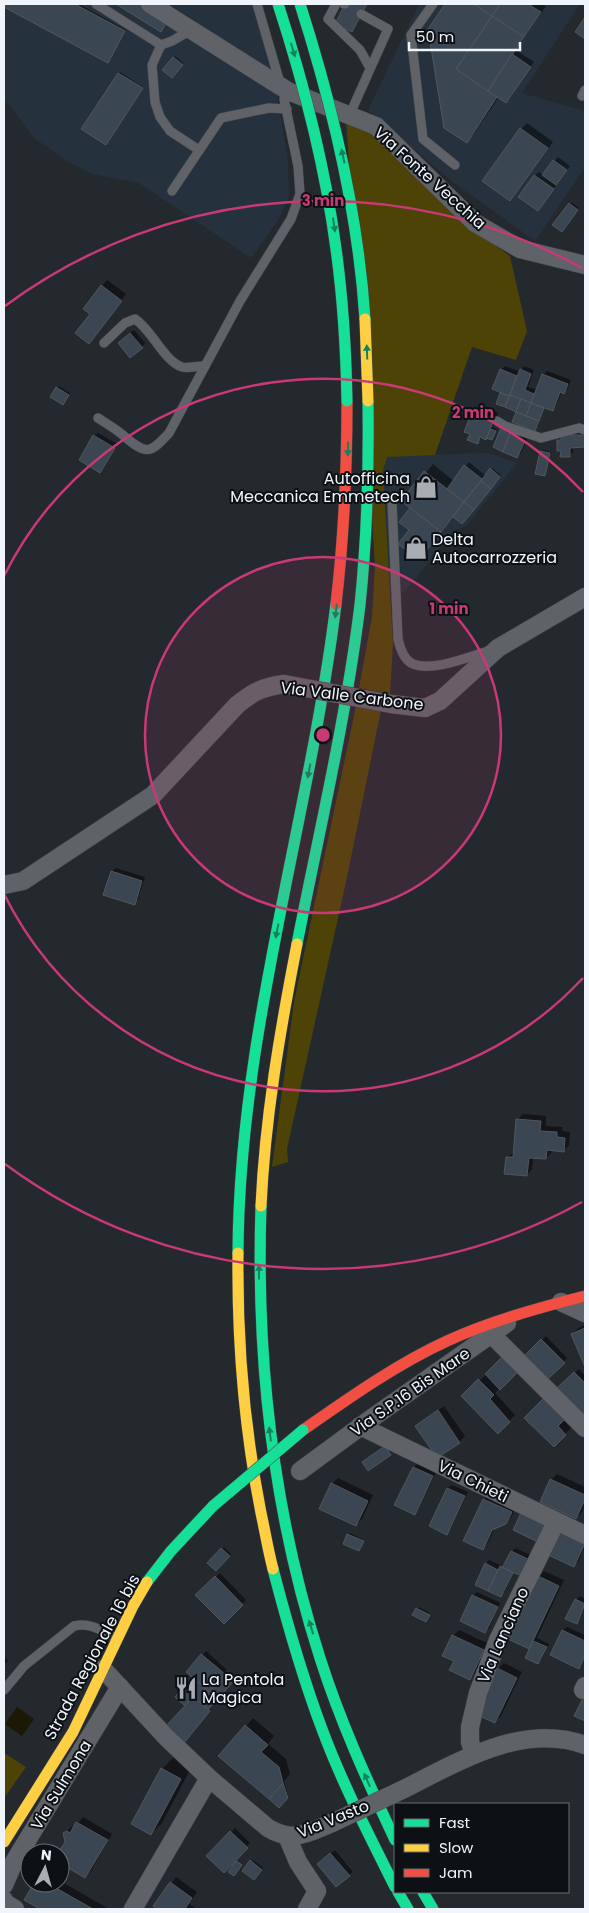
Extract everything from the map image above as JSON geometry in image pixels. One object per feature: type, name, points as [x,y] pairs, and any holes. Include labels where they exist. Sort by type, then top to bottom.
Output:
[{"type":"main road","points":[[278,4],[304,88],[331,206],[342,288],[348,435],[346,508],[332,647],[267,981],[248,1099],[238,1217],[238,1316],[250,1455],[277,1588],[303,1675],[336,1767],[394,1884]]},
{"type":"main road","points":[[300,4],[331,107],[354,218],[364,302],[369,479],[360,600],[345,699],[274,1073],[261,1187],[259,1275],[270,1440],[298,1580],[314,1636],[348,1734],[366,1780],[394,1838]]},
{"type":"main road","name":"Strada Regionale 16 bis","points":[[4,1842],[73,1732],[133,1606],[150,1578],[171,1551],[213,1506],[303,1430],[380,1377],[445,1341],[526,1307],[585,1296]]},
{"type":"main road","points":[[399,1893],[408,1909]]},
{"type":"main road","points":[[424,1893],[433,1909]]},
{"type":"street","name":"Via Fonte Vecchia","points":[[150,4],[284,88],[376,126],[475,223],[520,249],[585,265]]},
{"type":"street","name":"Via Valle Carbone","points":[[4,885],[23,881],[153,795],[237,705],[251,694],[266,687],[284,684],[391,704],[425,708],[440,701],[498,648],[585,597]]},
{"type":"street","points":[[559,1302],[585,1313]]},
{"type":"street","name":"Via S.P.16 Bis Mare","points":[[300,1472],[360,1426],[492,1335],[526,1307]]},
{"type":"street","points":[[492,1335],[585,1428]]},
{"type":"street","name":"Via Chieti","points":[[360,1426],[585,1535]]},
{"type":"street","name":"Via Lanciano","points":[[474,1754],[470,1742],[470,1727],[478,1693],[498,1640],[556,1522]]},
{"type":"street","name":"Via Vasto","points":[[103,1669],[166,1737],[210,1778],[268,1828],[278,1834],[287,1836],[304,1834],[332,1823],[474,1754],[505,1744],[535,1738],[576,1742],[585,1745]]},
{"type":"street","name":"Via Sulmona","points":[[4,1885],[14,1862],[120,1686]]},
{"type":"street","points":[[133,1909],[210,1778]]},
{"type":"street","points":[[287,1836],[298,1862],[317,1891],[307,1909]]},
{"type":"street","points":[[4,1900],[5,1903],[15,1909]]},
{"type":"lane","points":[[96,4],[161,45]]},
{"type":"lane","points":[[98,418],[123,435],[136,447],[146,450],[157,446],[169,432],[240,301],[291,220],[300,194],[298,166],[284,99],[284,88],[257,4]]},
{"type":"lane","points":[[336,4],[328,19],[360,50],[370,68]]},
{"type":"lane","points":[[433,4],[411,35],[423,138],[455,165]]},
{"type":"lane","points":[[350,114],[388,29],[361,14]]},
{"type":"lane","points":[[191,30],[161,45],[152,65],[152,83],[160,117],[170,130],[199,150]]},
{"type":"lane","points":[[172,191],[221,118],[268,108],[287,109]]},
{"type":"lane","points":[[104,343],[125,322],[136,319],[143,324],[172,361],[192,368],[199,365],[205,366]]},
{"type":"lane","points":[[497,421],[505,426],[541,438],[579,428],[585,430]]},
{"type":"lane","points":[[392,503],[398,639],[402,653],[411,663],[429,666],[461,660],[498,648]]},
{"type":"lane","points":[[526,1307],[559,1302]]},
{"type":"lane","points":[[470,1332],[488,1312]]},
{"type":"lane","points":[[4,1690],[24,1666],[74,1626],[84,1624],[94,1627],[117,1639]]},
{"type":"shaded area","points":[[4,4],[142,4],[277,94],[288,161],[289,195],[279,219],[251,258],[139,183],[92,174],[69,162],[34,138],[4,98]]},
{"type":"shaded area","points":[[170,4],[257,4],[276,49],[285,81]]},
{"type":"shaded area","points":[[419,4],[580,4],[522,93],[585,111],[585,167],[535,241],[449,179],[368,110]]},
{"type":"shaded area","points":[[346,119],[373,135],[469,227],[510,256],[527,331],[516,360],[472,347],[435,455],[387,457],[383,471],[393,644],[390,694],[359,688],[372,617],[375,565]]},
{"type":"shaded area","points":[[489,453],[517,463],[466,526],[456,530],[404,592],[389,592],[383,471],[387,456]]},
{"type":"shaded area","points":[[356,706],[381,710],[346,882],[287,1149],[288,1162],[272,1167],[294,1002]]},
{"type":"shaded area","points":[[17,1707],[34,1719],[22,1736],[5,1724]]},
{"type":"shaded area","points":[[4,1753],[26,1767],[4,1798]]},
{"type":"building","points":[[4,4],[75,4],[125,31],[108,63],[4,7]]},
{"type":"building","points":[[116,4],[142,4],[168,20],[161,32]]},
{"type":"building","points":[[345,4],[367,4],[352,32],[335,24]]},
{"type":"building","points":[[445,4],[474,4],[492,16],[456,69],[497,97],[467,143],[444,128],[428,29]]},
{"type":"building","points":[[474,4],[500,4],[492,16]]},
{"type":"building","points":[[500,4],[528,4],[541,12],[524,37],[492,16]]},
{"type":"building","points":[[492,16],[524,37],[488,91],[456,69]]},
{"type":"building","points":[[585,17],[585,39],[575,32]]},
{"type":"building","points":[[512,54],[531,67],[506,103],[488,91]]},
{"type":"building","points":[[173,57],[183,65],[172,78],[162,70]]},
{"type":"building","points":[[118,73],[143,88],[106,145],[81,129]]},
{"type":"building","points":[[520,128],[548,148],[510,201],[482,181]]},
{"type":"building","points":[[553,160],[567,170],[556,185],[542,175]]},
{"type":"building","points":[[534,175],[554,189],[538,211],[518,197]]},
{"type":"building","points":[[569,203],[578,210],[562,232],[552,225]]},
{"type":"building","points":[[101,285],[122,301],[89,344],[75,333],[90,314],[83,309]]},
{"type":"building","points":[[130,333],[143,348],[130,358],[118,343]]},
{"type":"building","points":[[500,369],[517,376],[509,396],[492,389]]},
{"type":"building","points":[[520,369],[531,374],[525,390],[534,394],[531,403],[510,395]]},
{"type":"building","points":[[542,374],[568,384],[564,394],[560,392],[553,411],[531,403]]},
{"type":"building","points":[[56,387],[69,395],[63,405],[50,397]]},
{"type":"building","points":[[500,393],[509,396],[505,407],[496,404]]},
{"type":"building","points":[[510,395],[521,399],[516,412],[505,407]]},
{"type":"building","points":[[521,399],[531,403],[526,416],[516,412]]},
{"type":"building","points":[[531,403],[544,408],[539,421],[526,416]]},
{"type":"building","points":[[482,411],[495,417],[486,440],[480,437],[478,444],[467,440],[470,434],[464,432],[470,417],[478,421]]},
{"type":"building","points":[[516,412],[539,421],[535,431],[512,422]]},
{"type":"building","points":[[501,428],[510,433],[503,452],[493,447]]},
{"type":"building","points":[[491,429],[496,431],[492,440],[486,438]]},
{"type":"building","points":[[510,433],[525,441],[517,458],[503,452]]},
{"type":"building","points":[[93,435],[115,448],[100,473],[79,460]]},
{"type":"building","points":[[561,435],[585,435],[585,447],[570,448],[570,457],[560,457],[561,451],[557,451],[557,440],[561,440]]},
{"type":"building","points":[[540,451],[550,453],[545,476],[535,474]]},
{"type":"building","points":[[464,465],[482,479],[464,502],[447,489]]},
{"type":"building","points":[[490,468],[500,477],[491,489],[481,481]]},
{"type":"building","points":[[424,471],[464,502],[441,532],[401,501]]},
{"type":"building","points":[[481,481],[491,489],[474,510],[464,502]]},
{"type":"building","points":[[464,502],[474,510],[462,524],[453,517]]},
{"type":"building","points":[[410,508],[441,532],[419,560],[398,544],[409,530],[399,522]]},
{"type":"building","points":[[111,871],[142,881],[135,905],[103,895]]},
{"type":"building","points":[[516,1119],[541,1121],[540,1131],[557,1132],[557,1137],[565,1138],[564,1152],[547,1150],[546,1159],[529,1158],[527,1176],[504,1174],[506,1157],[513,1157]]},
{"type":"building","points":[[585,1328],[585,1367],[571,1334]]},
{"type":"building","points":[[541,1339],[565,1363],[547,1380],[524,1356]]},
{"type":"building","points":[[504,1355],[519,1371],[500,1390],[485,1374]]},
{"type":"building","points":[[574,1372],[585,1383],[585,1417],[557,1388]]},
{"type":"building","points":[[478,1379],[494,1395],[490,1399],[510,1422],[498,1434],[461,1396]]},
{"type":"building","points":[[545,1397],[566,1418],[558,1426],[566,1435],[554,1447],[524,1418]]},
{"type":"building","points":[[438,1410],[460,1443],[437,1458],[415,1426]]},
{"type":"building","points":[[385,1446],[391,1455],[368,1471],[362,1462]]},
{"type":"building","points":[[413,1467],[433,1476],[415,1515],[394,1505]]},
{"type":"building","points":[[550,1479],[585,1495],[576,1519],[540,1502]]},
{"type":"building","points":[[331,1483],[368,1501],[356,1526],[319,1509]]},
{"type":"building","points":[[447,1488],[465,1496],[447,1535],[429,1526]]},
{"type":"building","points":[[483,1499],[512,1512],[506,1524],[492,1530],[483,1550],[463,1541]]},
{"type":"building","points":[[521,1513],[546,1525],[538,1542],[513,1530]]},
{"type":"building","points":[[559,1531],[585,1543],[574,1567],[548,1555]]},
{"type":"building","points":[[347,1534],[364,1541],[359,1551],[343,1544]]},
{"type":"building","points":[[221,1548],[230,1556],[216,1571],[207,1563]]},
{"type":"building","points":[[511,1551],[530,1560],[522,1576],[502,1568]]},
{"type":"building","points":[[485,1563],[498,1570],[488,1591],[475,1585]]},
{"type":"building","points":[[500,1566],[513,1573],[501,1597],[488,1591]]},
{"type":"building","points":[[215,1576],[243,1605],[224,1624],[195,1595]]},
{"type":"building","points":[[538,1576],[559,1586],[529,1649],[508,1639]]},
{"type":"building","points":[[472,1595],[498,1607],[485,1633],[460,1621]]},
{"type":"building","points":[[575,1599],[585,1604],[577,1624],[565,1619]]},
{"type":"building","points":[[416,1608],[430,1615],[426,1622],[412,1615]]},
{"type":"building","points":[[562,1630],[585,1641],[585,1655],[579,1669],[550,1655]]},
{"type":"building","points":[[452,1635],[484,1650],[470,1680],[449,1670],[454,1661],[442,1656]]},
{"type":"building","points":[[533,1641],[547,1647],[538,1664],[525,1658]]},
{"type":"building","points":[[201,1654],[225,1674],[209,1692],[186,1672]]},
{"type":"building","points":[[497,1668],[517,1678],[495,1723],[475,1714]]},
{"type":"building","points":[[225,1674],[233,1682],[208,1710],[193,1697],[185,1706],[175,1697],[192,1677],[209,1692]]},
{"type":"building","points":[[585,1696],[585,1721],[574,1716]]},
{"type":"building","points":[[193,1697],[210,1711],[184,1743],[165,1727]]},
{"type":"building","points":[[245,1725],[268,1745],[261,1752],[279,1767],[283,1783],[269,1799],[218,1756]]},
{"type":"building","points":[[161,1768],[181,1779],[151,1835],[131,1824]]},
{"type":"building","points":[[283,1783],[288,1798],[279,1808],[269,1799]]},
{"type":"building","points":[[76,1822],[108,1840],[85,1878],[70,1869],[70,1843],[64,1843],[63,1833],[67,1831],[70,1833]]},
{"type":"building","points":[[230,1831],[248,1848],[224,1873],[206,1856]]},
{"type":"building","points":[[330,1853],[350,1876],[336,1887],[317,1864]]},
{"type":"building","points":[[250,1860],[262,1870],[254,1880],[242,1871]]},
{"type":"building","points":[[236,1861],[242,1865],[234,1876],[228,1872]]},
{"type":"building","points":[[170,1882],[192,1898],[185,1909],[157,1909],[153,1906]]},
{"type":"building","points":[[28,1893],[65,1893],[93,1909],[40,1909],[24,1900]]},
{"type":"traffic: fast","points":[[278,4],[313,125],[326,187],[342,306],[347,401]]},
{"type":"traffic: fast","points":[[300,4],[323,81],[342,160],[357,239],[365,319]]},
{"type":"traffic: fast","points":[[297,944],[340,733],[360,605],[367,503],[368,401]]},
{"type":"traffic: fast","points":[[238,1253],[241,1171],[250,1089],[262,1008],[324,685],[336,604]]},
{"type":"traffic: fast","points":[[261,1206],[260,1263],[265,1377],[279,1491],[290,1547],[320,1658],[336,1705],[354,1750],[394,1838]]},
{"type":"traffic: fast","points":[[213,1506],[303,1430]]},
{"type":"traffic: fast","points":[[147,1582],[171,1551],[213,1506]]},
{"type":"traffic: fast","points":[[273,1569],[295,1649],[322,1729],[347,1789],[394,1885]]},
{"type":"traffic: fast","points":[[399,1893],[408,1909]]},
{"type":"traffic: fast","points":[[424,1893],[433,1909]]},
{"type":"traffic: slow","points":[[365,319],[368,401]]},
{"type":"traffic: slow","points":[[261,1206],[266,1140],[274,1075],[297,944]]},
{"type":"traffic: slow","points":[[238,1253],[240,1351],[246,1416],[255,1481],[273,1569]]},
{"type":"traffic: slow","points":[[4,1842],[73,1732],[133,1606],[147,1582]]},
{"type":"traffic: jam","points":[[336,604],[344,502],[347,401]]},
{"type":"traffic: jam","points":[[303,1430],[355,1394],[428,1350],[481,1327],[515,1315],[585,1296]]},
{"type":"place","name":"Autofficina Meccanica Emmetech","points":[[426,487]]},
{"type":"place","name":"Delta Autocarrozzeria","points":[[416,548]]},
{"type":"place","name":"La Pentola Magica","points":[[186,1688]]}]
